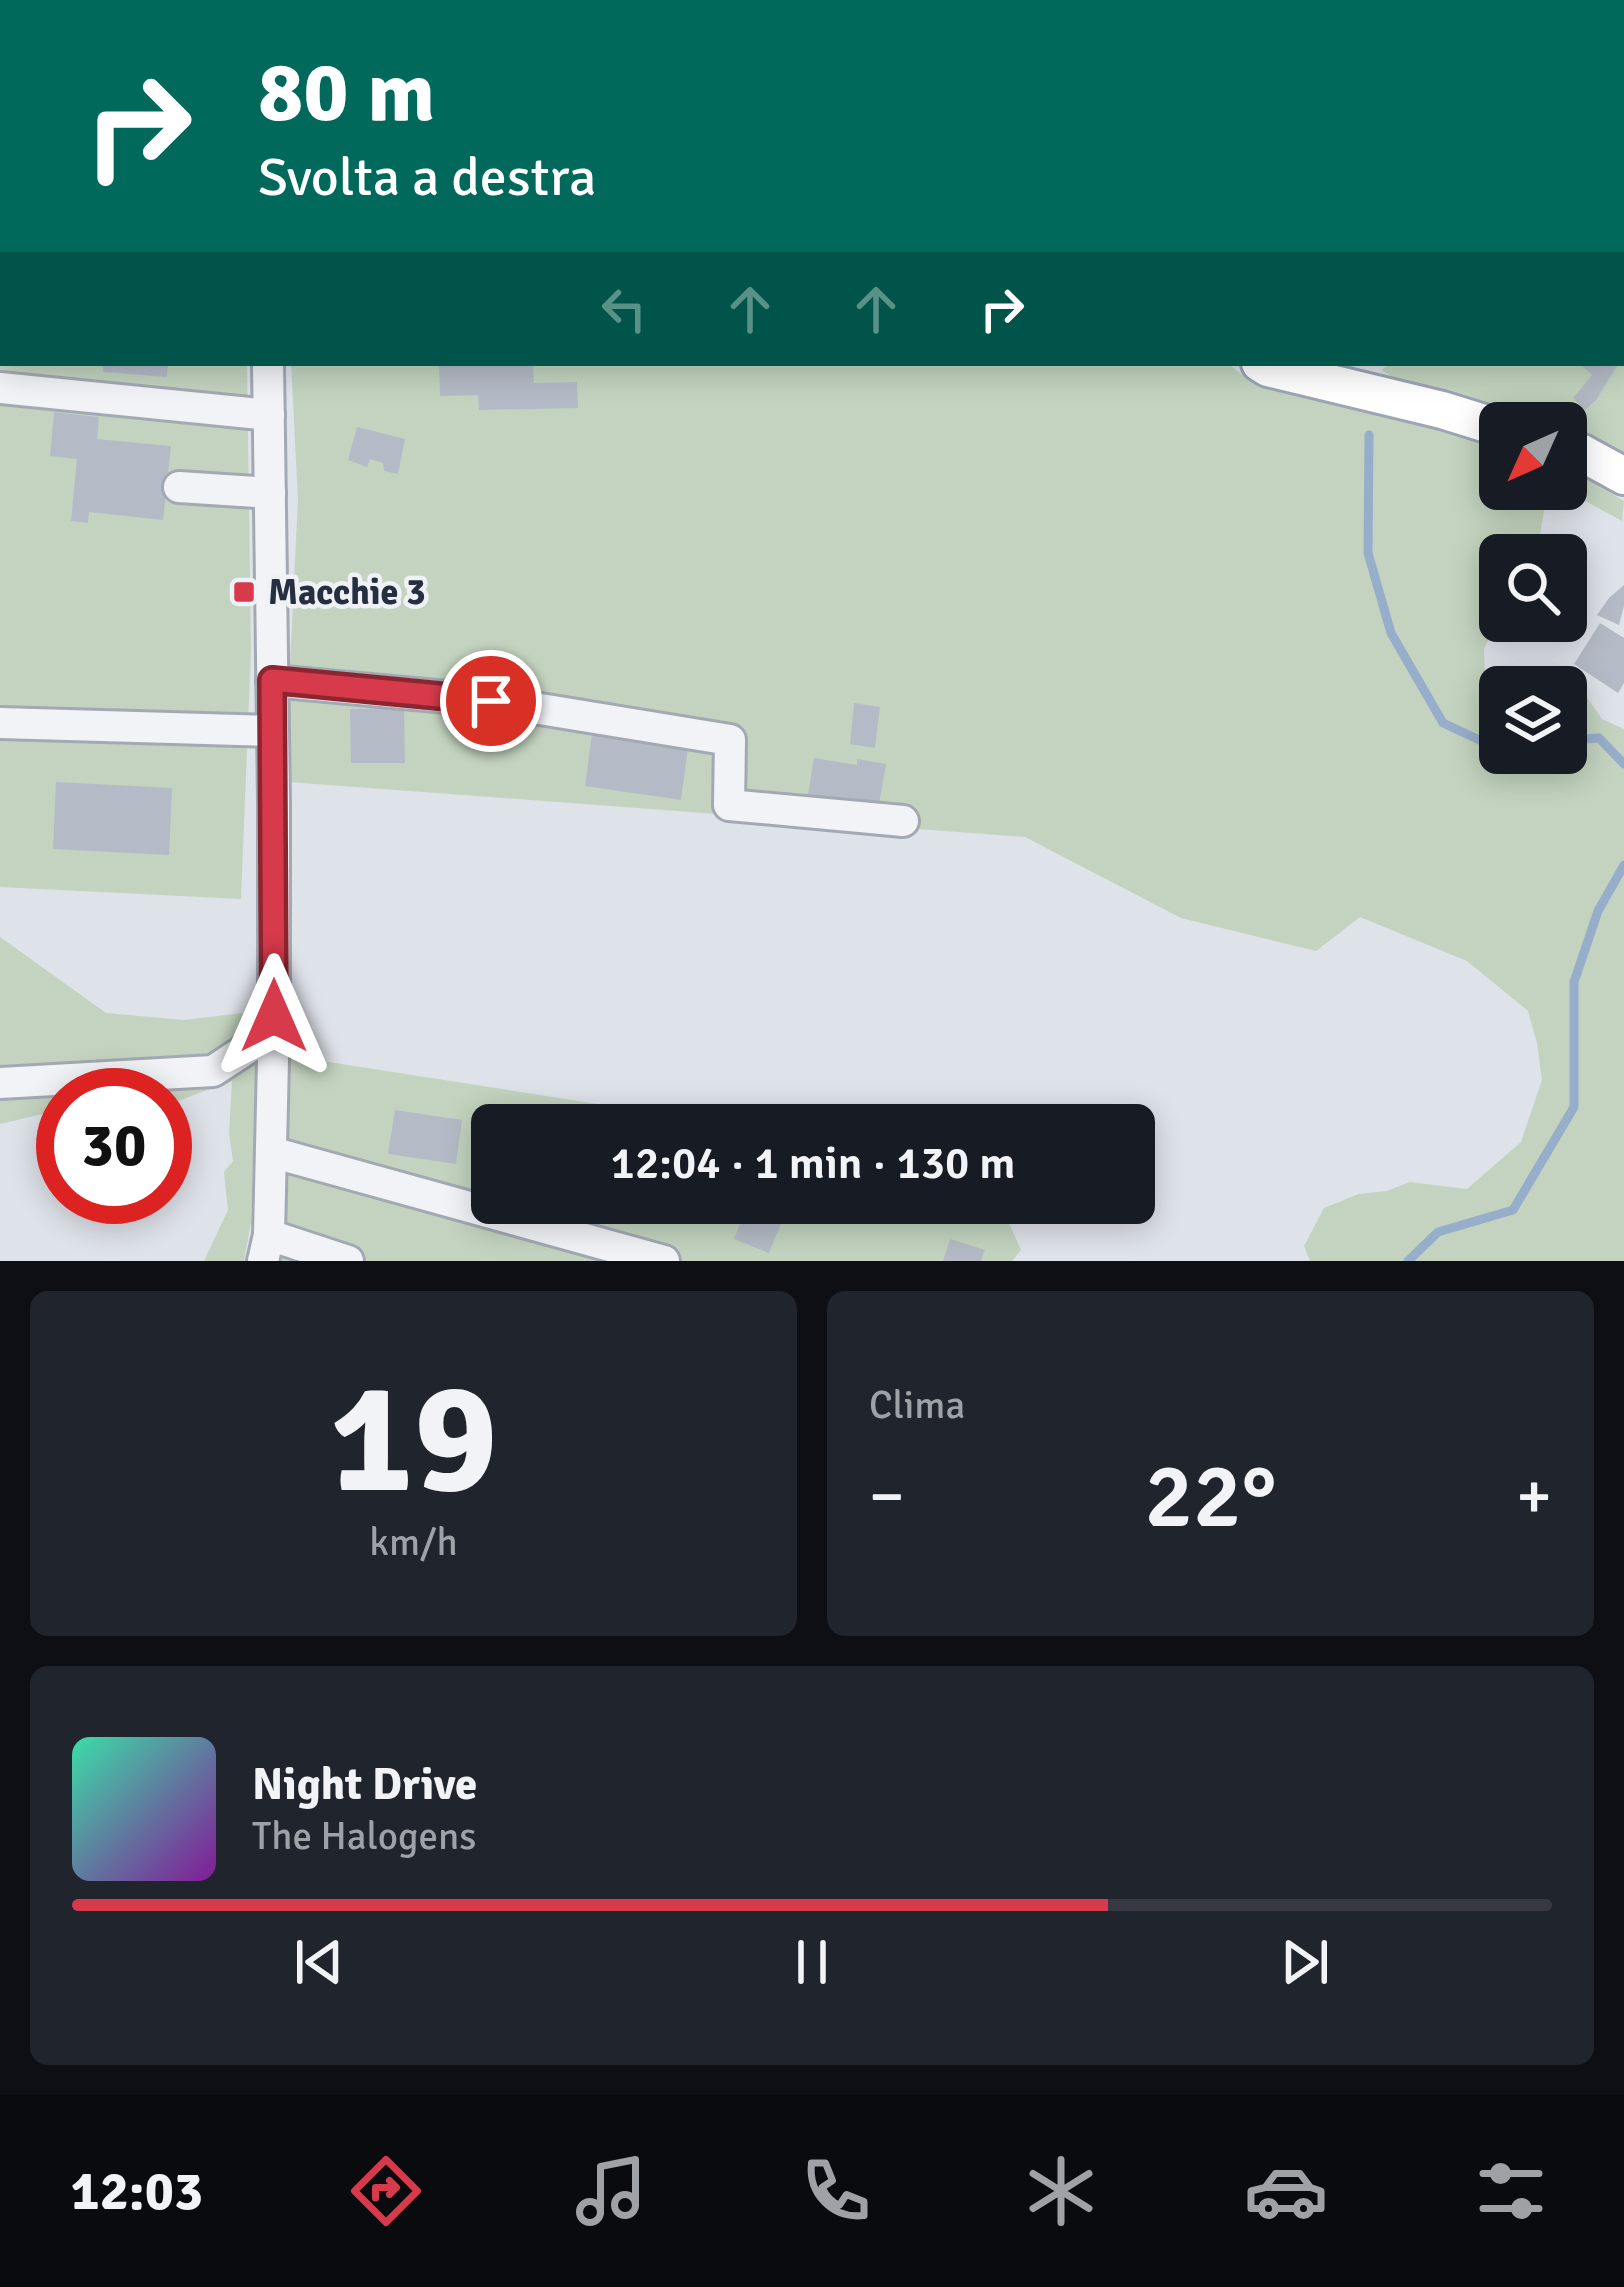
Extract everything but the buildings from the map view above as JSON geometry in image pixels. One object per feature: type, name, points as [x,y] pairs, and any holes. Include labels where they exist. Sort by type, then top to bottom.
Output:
[{"type":"main road","points":[[1265,366],[1479,421]]},
{"type":"main road","points":[[1587,456],[1624,476]]},
{"type":"street","points":[[268,366],[274,1031],[266,1248],[348,1261]]},
{"type":"street","points":[[0,388],[268,415]]},
{"type":"street","points":[[179,488],[270,493]]},
{"type":"street","points":[[272,680],[491,701],[730,740],[729,805],[903,821]]},
{"type":"street","points":[[0,723],[273,731]]},
{"type":"street","points":[[0,1083],[213,1071],[274,1031]]},
{"type":"street","points":[[271,1153],[664,1261]]},
{"type":"green space","points":[[0,366],[247,366],[251,648],[241,899],[0,887]]},
{"type":"green space","points":[[291,366],[1231,366],[1257,386],[1479,440],[1479,510],[1544,510],[1540,534],[1479,534],[1479,642],[1487,642],[1484,666],[1479,666],[1479,774],[1587,774],[1587,698],[1602,719],[1624,729],[1624,1261],[1310,1261],[1304,1246],[1324,1208],[1410,1182],[1467,1189],[1521,1142],[1542,1080],[1528,1011],[1467,961],[1360,917],[1316,951],[1181,918],[1025,837],[289,782],[298,500]]},
{"type":"green space","points":[[1387,366],[1624,366],[1624,459],[1587,439],[1587,402],[1479,405],[1414,390],[1381,370]]},
{"type":"green space","points":[[1587,479],[1624,501],[1622,521],[1587,502]]},
{"type":"green space","points":[[0,937],[106,1013],[184,1020],[243,1013],[241,1063],[256,1054],[251,1222],[244,1261],[204,1261],[228,1210],[224,1172],[233,1161],[229,1133],[232,1081],[192,1096],[192,1068],[36,1068],[36,1115],[0,1124]]},
{"type":"green space","points":[[290,1056],[597,1104],[471,1104],[471,1224],[1009,1224],[1021,1250],[1012,1261],[277,1261],[285,1229]]},
{"type":"waterway","points":[[1369,435],[1368,553],[1391,633],[1443,723],[1479,740]]},
{"type":"waterway","points":[[1587,739],[1599,738],[1624,764]]},
{"type":"waterway","points":[[1408,1261],[1438,1232],[1513,1210],[1574,1107],[1574,982],[1598,911],[1624,865]]},
{"type":"place","name":"Macchie 3","points":[[244,592]]},
{"type":"route","points":[[274,1016],[272,680],[491,701]]}]
